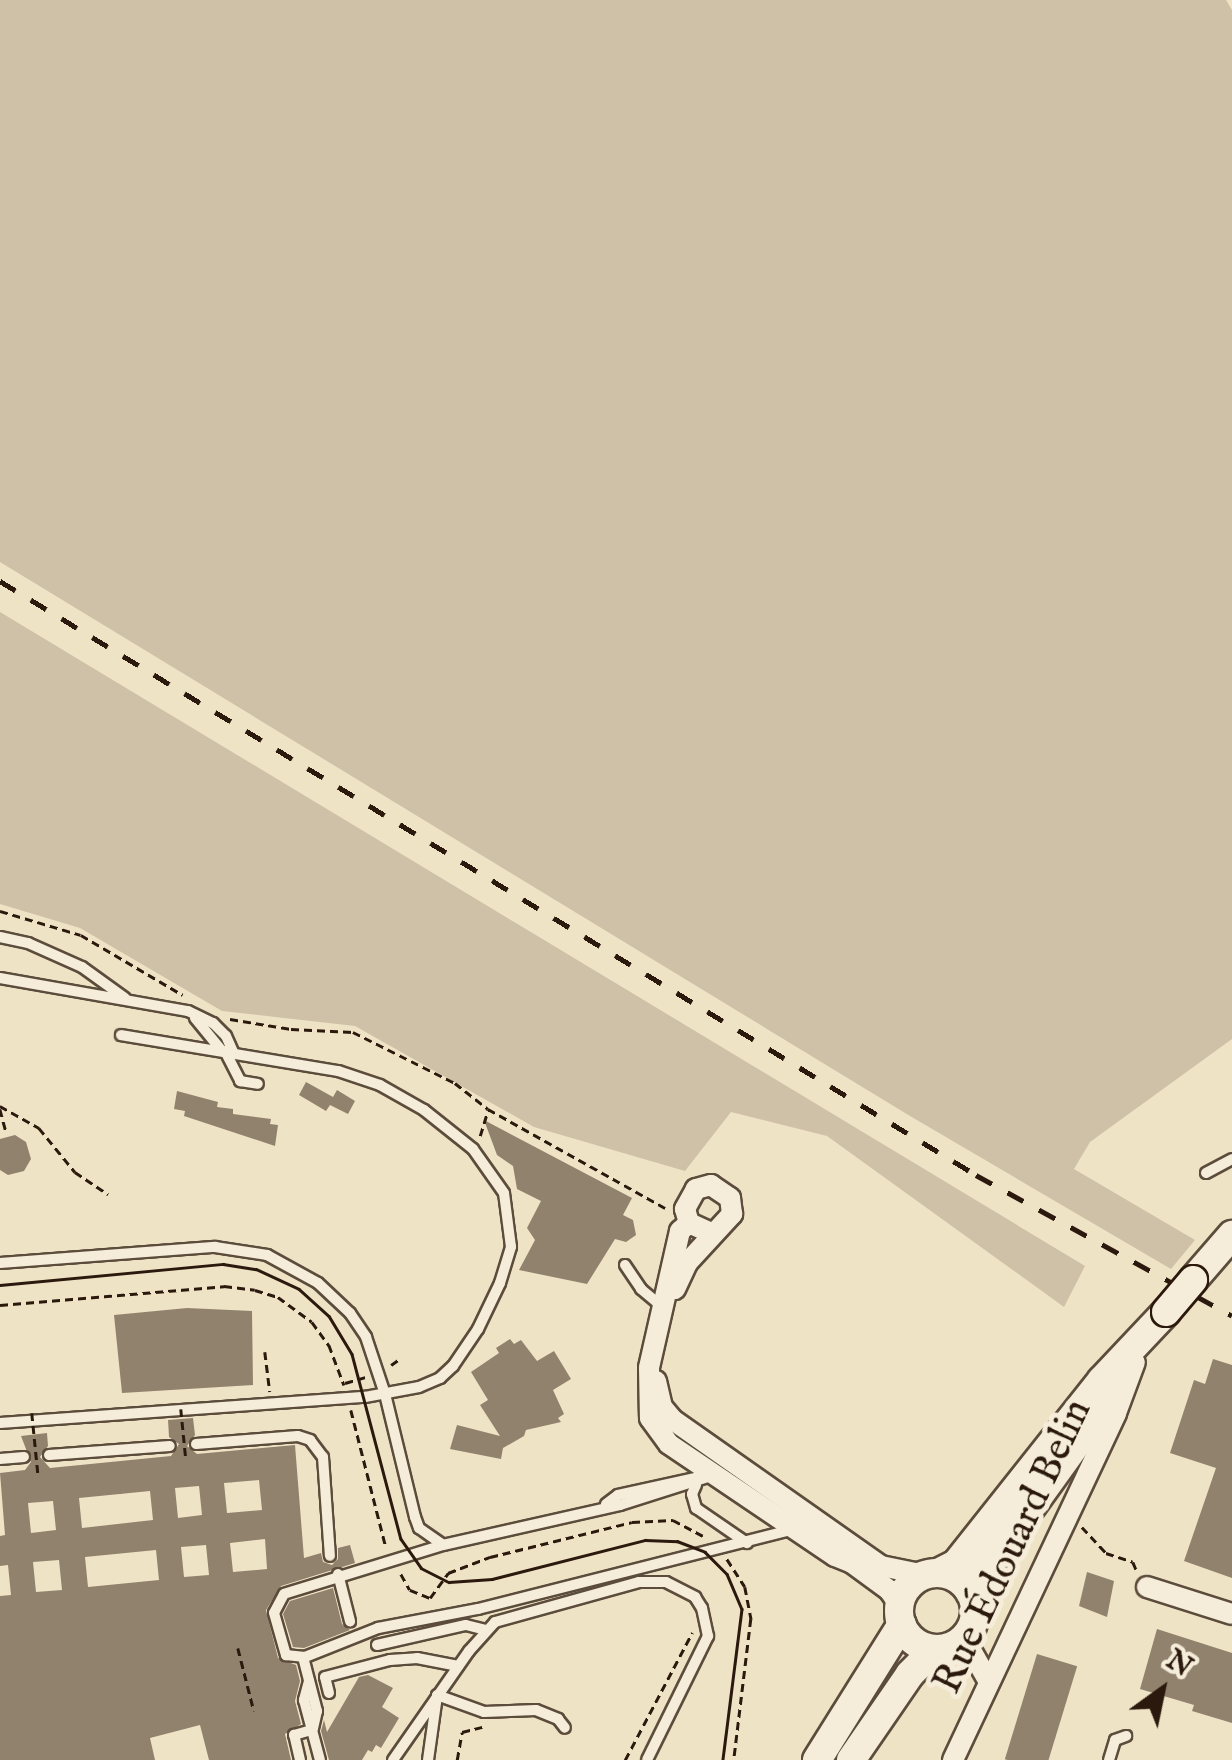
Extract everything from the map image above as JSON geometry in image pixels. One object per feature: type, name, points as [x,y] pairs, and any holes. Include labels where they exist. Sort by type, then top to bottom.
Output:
[{"type":"street","points":[[665,1308],[687,1263],[711,1233],[724,1228],[732,1214],[730,1198],[719,1187],[703,1186],[690,1194],[681,1219],[646,1385],[650,1418],[669,1444],[684,1454],[699,1479],[852,1562],[889,1590],[915,1642],[935,1649]]},
{"type":"street","points":[[681,1219],[711,1233]]},
{"type":"street","points":[[817,1760],[901,1615],[908,1587],[956,1564],[1102,1380],[1232,1235]]},
{"type":"street","points":[[970,1592],[1135,1362],[1166,1312]]},
{"type":"street","points":[[654,1354],[662,1406],[673,1420],[881,1566],[962,1582],[970,1592],[975,1616],[964,1638],[935,1649],[910,1674],[850,1760]]},
{"type":"street","name":"Rue Édouard Belin","points":[[953,1760],[1116,1413],[1135,1362]]},
{"type":"street","points":[[699,1479],[742,1468]]},
{"type":"street","points":[[1148,1588],[1232,1614]]},
{"type":"street","points":[[964,1638],[989,1682]]},
{"type":"lane","points":[[0,937],[28,943],[82,968],[130,1002]]},
{"type":"lane","points":[[0,978],[188,1010],[213,1023],[226,1036],[227,1051],[240,1080],[258,1084]]},
{"type":"lane","points":[[0,1422],[385,1394],[440,1378],[478,1329],[500,1283],[510,1247],[504,1193],[473,1149],[454,1131],[380,1086],[338,1071],[121,1035]]},
{"type":"lane","points":[[1206,1174],[1232,1159]]},
{"type":"lane","points":[[0,1263],[215,1247],[266,1255],[318,1283],[350,1313],[366,1336],[385,1394],[415,1518],[420,1528],[443,1545]]},
{"type":"lane","points":[[625,1265],[641,1290],[665,1308]]},
{"type":"lane","points":[[196,1444],[298,1436],[310,1440],[324,1457],[330,1556]]},
{"type":"lane","points":[[49,1455],[170,1446]]},
{"type":"lane","points":[[684,1454],[699,1479]]},
{"type":"lane","points":[[0,1458],[24,1457]]},
{"type":"lane","points":[[699,1479],[618,1495],[605,1505],[338,1574],[284,1594],[276,1602],[274,1613],[286,1654],[303,1658],[378,1628],[478,1609],[795,1529],[844,1540]]},
{"type":"lane","points":[[699,1479],[692,1494],[696,1508],[747,1543]]},
{"type":"lane","points":[[616,1589],[632,1570]]},
{"type":"lane","points":[[338,1574],[350,1622]]},
{"type":"lane","points":[[393,1760],[486,1630],[505,1618],[616,1589],[666,1582],[685,1588],[703,1611],[708,1636],[648,1760]]},
{"type":"lane","points":[[378,1645],[466,1625],[486,1630]]},
{"type":"lane","points":[[303,1658],[309,1681],[304,1700],[320,1760]]},
{"type":"lane","points":[[328,1692],[325,1677],[390,1660],[417,1658],[458,1666]]},
{"type":"lane","points":[[437,1695],[484,1712],[536,1710],[558,1719],[565,1728]]},
{"type":"lane","points":[[428,1760],[437,1695]]},
{"type":"lane","points":[[300,1760],[294,1735],[312,1730]]},
{"type":"lane","points":[[1109,1760],[1116,1740],[1126,1736]]},
{"type":"path","points":[[0,911],[81,935],[186,996]]},
{"type":"path","points":[[229,1019],[353,1032],[455,1083],[488,1109],[652,1198],[681,1219]]},
{"type":"path","points":[[0,1107],[6,1132]]},
{"type":"path","points":[[0,1107],[40,1128],[75,1172],[108,1194]]},
{"type":"path","points":[[473,1149],[488,1109]]},
{"type":"path","points":[[0,1305],[224,1286],[254,1290],[278,1297],[312,1322],[329,1345],[346,1390]]},
{"type":"path","points":[[265,1352],[271,1404]]},
{"type":"path","points":[[350,1403],[390,1558]]},
{"type":"path","points":[[180,1409],[186,1460]]},
{"type":"path","points":[[33,1417],[38,1473]]},
{"type":"path","points":[[397,1566],[410,1590],[430,1598],[448,1574],[490,1557],[651,1518],[686,1525],[717,1549],[744,1587],[751,1619],[734,1760]]},
{"type":"path","points":[[1075,1524],[1088,1530],[1106,1553],[1132,1562]]},
{"type":"path","points":[[625,1760],[703,1611]]},
{"type":"path","points":[[238,1648],[254,1711]]},
{"type":"path","points":[[457,1760],[462,1732],[482,1727]]},
{"type":"shaded area","points":[[0,0],[1226,0],[1232,10],[1232,1039],[1090,1142],[1074,1169],[1195,1240],[1171,1269],[910,1116],[0,562]]},
{"type":"shaded area","points":[[0,612],[1085,1266],[1064,1307],[827,1136],[731,1112],[685,1171],[534,1127],[355,1026],[222,1011],[80,928],[0,904]]},
{"type":"building","points":[[306,1082],[333,1097],[337,1090],[355,1101],[348,1114],[330,1105],[326,1111],[299,1095]]},
{"type":"building","points":[[177,1091],[218,1102],[217,1107],[233,1109],[233,1114],[271,1119],[270,1124],[278,1125],[275,1146],[184,1116],[185,1111],[174,1109]]},
{"type":"building","points":[[484,1120],[632,1198],[623,1215],[633,1220],[636,1235],[626,1242],[615,1239],[587,1284],[519,1270],[535,1240],[527,1228],[541,1201],[517,1189],[513,1166],[497,1155]]},
{"type":"building","points":[[15,1135],[26,1142],[31,1159],[24,1171],[8,1175],[0,1170],[0,1139]]},
{"type":"building","points":[[187,1308],[252,1311],[253,1385],[122,1393],[114,1315]]},
{"type":"building","points":[[510,1339],[514,1344],[521,1340],[537,1361],[554,1351],[571,1379],[553,1390],[564,1414],[558,1418],[561,1422],[526,1430],[524,1436],[503,1448],[501,1459],[450,1449],[457,1425],[500,1436],[480,1405],[488,1400],[471,1372],[499,1353],[496,1348]]},
{"type":"building","points":[[1213,1359],[1232,1365],[1232,1578],[1184,1561],[1216,1468],[1170,1453],[1194,1380],[1205,1384]]},
{"type":"building","points":[[193,1418],[195,1435],[187,1446],[197,1454],[295,1445],[304,1558],[321,1553],[323,1562],[332,1565],[338,1559],[338,1548],[350,1545],[355,1563],[281,1586],[266,1610],[278,1658],[296,1665],[300,1681],[295,1701],[301,1724],[285,1734],[291,1760],[209,1760],[200,1725],[150,1738],[155,1760],[0,1760],[0,1596],[11,1595],[8,1565],[0,1566],[0,1536],[5,1535],[0,1473],[25,1470],[31,1462],[21,1436],[47,1433],[48,1446],[40,1457],[50,1468],[171,1456],[179,1444],[169,1437],[168,1420]],"holes":[[[259,1480],[262,1510],[227,1513],[224,1483]],[[199,1486],[202,1515],[178,1518],[175,1488]],[[150,1491],[153,1520],[82,1528],[79,1498]],[[53,1501],[56,1530],[31,1533],[28,1503]],[[265,1539],[267,1569],[233,1572],[230,1543]],[[206,1545],[209,1575],[184,1577],[181,1547]],[[156,1550],[159,1580],[88,1587],[85,1557]],[[59,1560],[62,1590],[36,1592],[33,1562]]]},
{"type":"building","points":[[1087,1572],[1114,1581],[1107,1617],[1079,1606]]},
{"type":"building","points":[[333,1588],[342,1624],[350,1630],[304,1648],[293,1647],[283,1614],[290,1601]]},
{"type":"building","points":[[1157,1629],[1232,1653],[1232,1723],[1192,1711],[1194,1705],[1140,1689]]},
{"type":"building","points":[[1037,1654],[1077,1666],[1049,1760],[1005,1759]]},
{"type":"building","points":[[368,1675],[393,1688],[382,1707],[399,1718],[381,1748],[376,1745],[372,1752],[368,1750],[362,1760],[329,1760],[321,1731],[324,1720],[327,1732],[359,1677]]},
{"type":"tram line","points":[[0,1285],[223,1264],[256,1269],[299,1289],[329,1316],[352,1354],[401,1539],[421,1568],[449,1582],[492,1579],[645,1540],[677,1541],[705,1552],[727,1574],[742,1609],[723,1760]]},
{"type":"railway","points":[[0,581],[976,1175],[1232,1316]]}]
